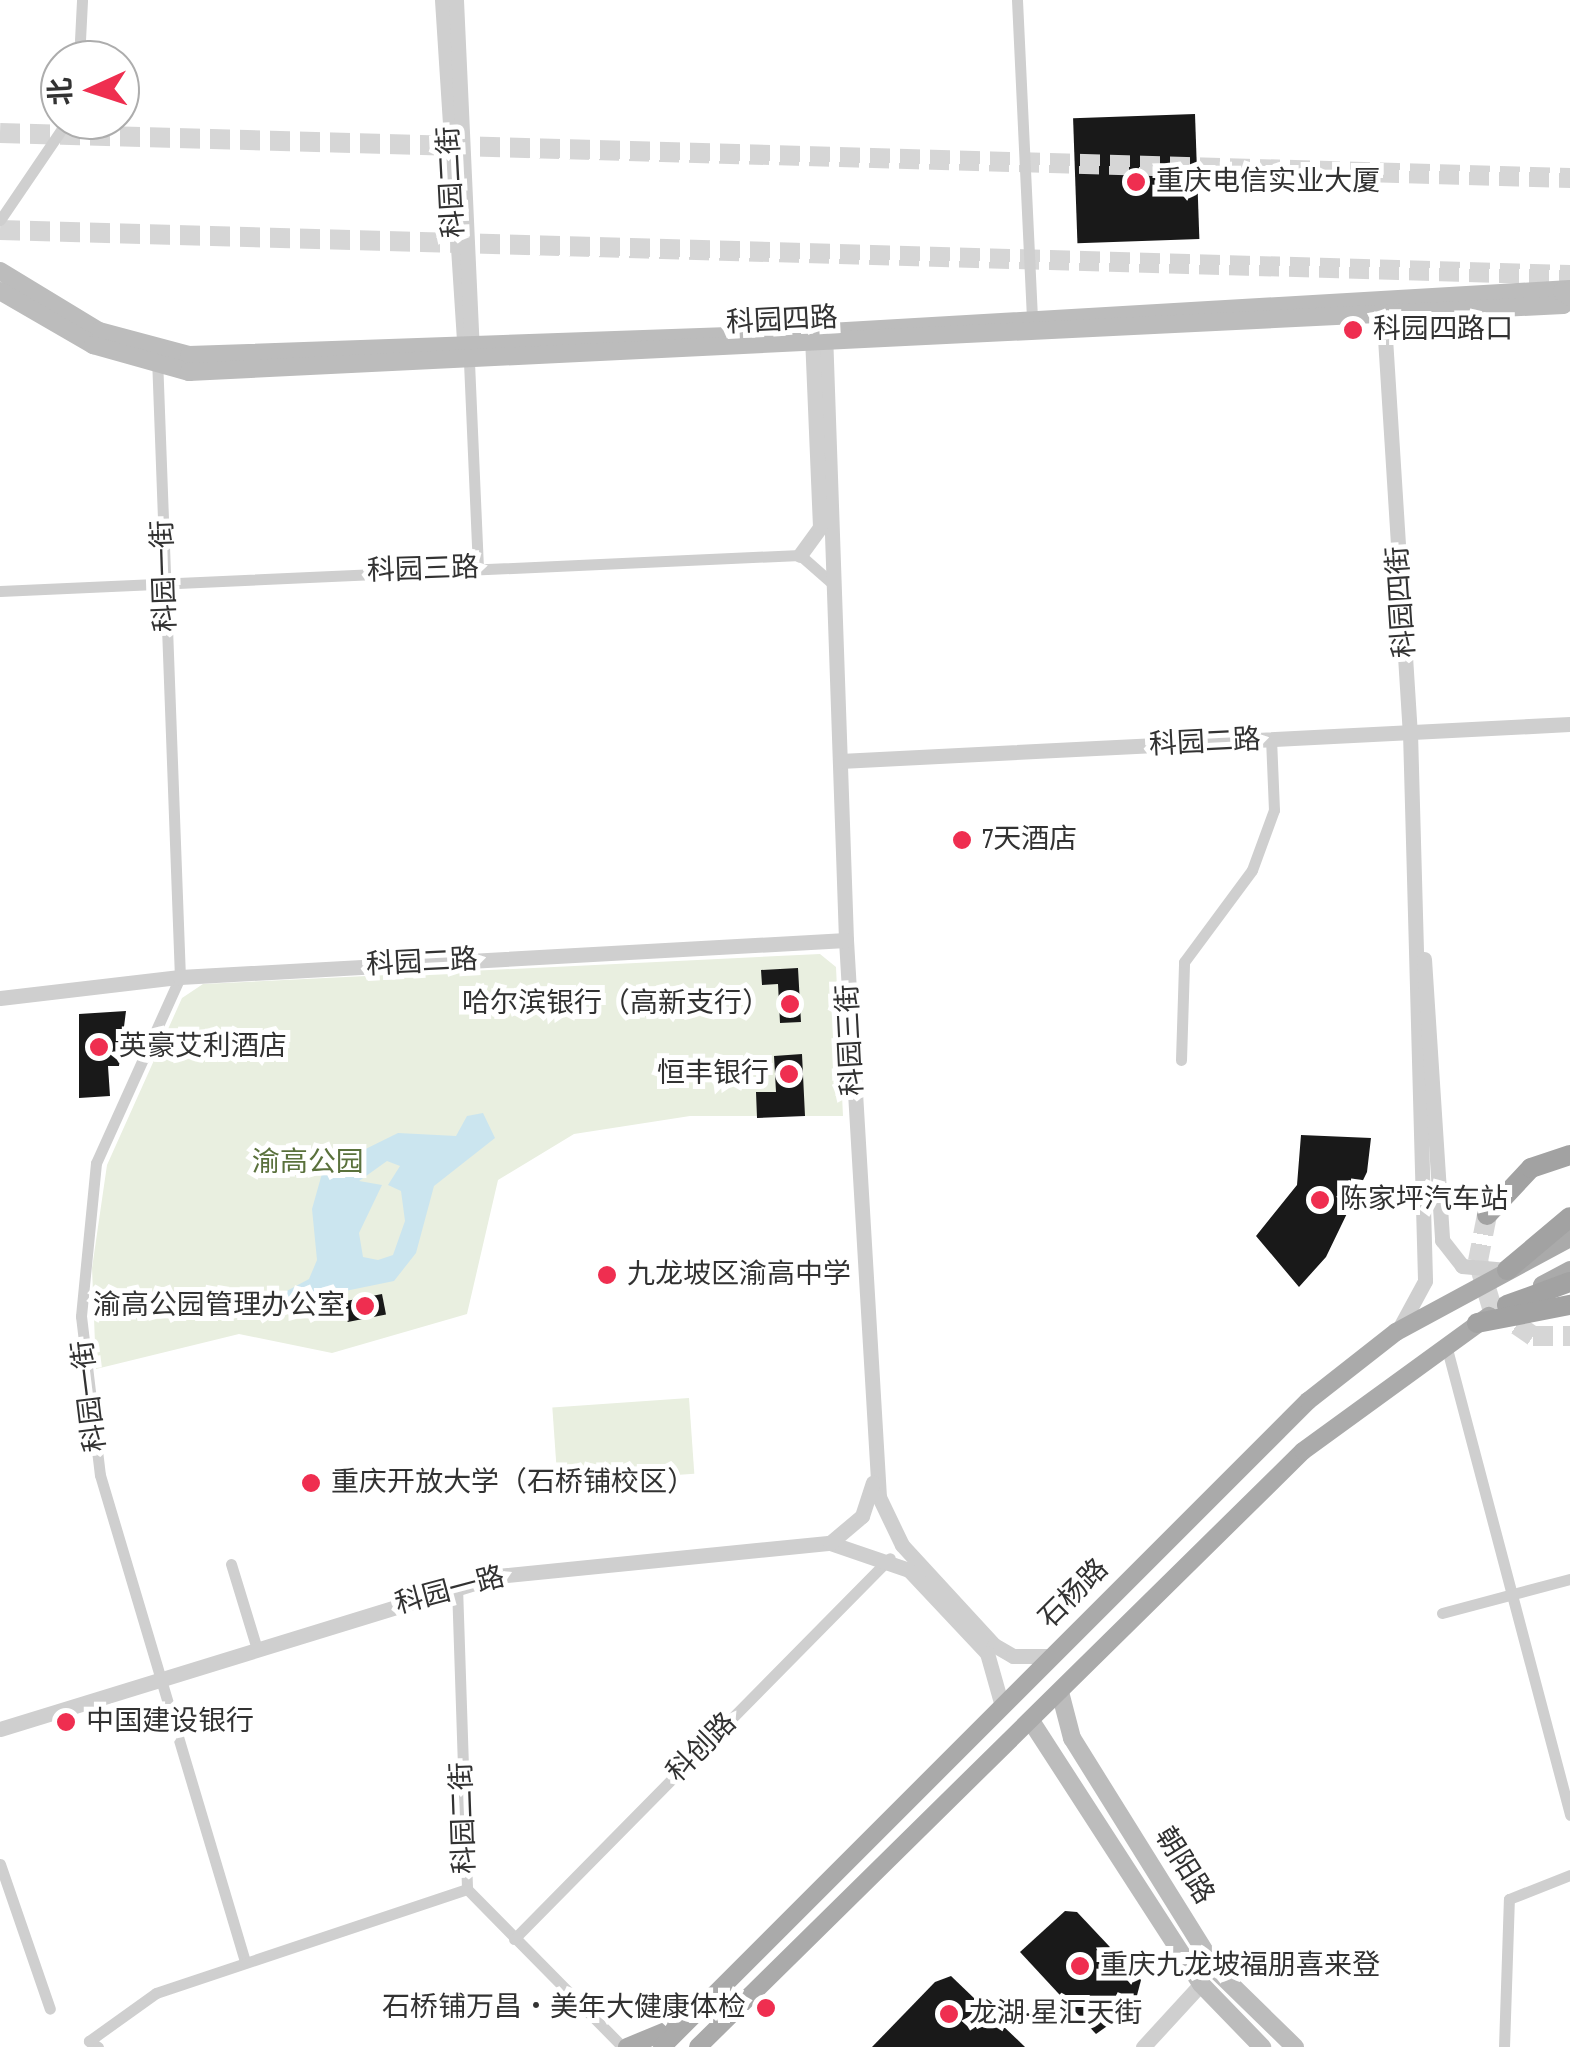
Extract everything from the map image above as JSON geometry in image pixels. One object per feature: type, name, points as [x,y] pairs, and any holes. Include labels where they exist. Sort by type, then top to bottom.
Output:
[{"type":"highway","points":[[1487,1215],[1531,1168],[1570,1155]]},
{"type":"highway","points":[[1507,1270],[1565,1226]]},
{"type":"highway","points":[[1507,1306],[1570,1282]]},
{"type":"highway","points":[[1477,1323],[1570,1306]]},
{"type":"main road","name":"科园四路","points":[[0,270],[99,331],[157,361]]},
{"type":"main road","name":"科园四路","points":[[0,291],[93,346],[157,361],[819,340],[1383,306],[1563,305],[1570,297],[1566,290]]},
{"type":"main road","name":"石杨路","points":[[662,2047],[1267,1439],[1396,1332],[1507,1270]]},
{"type":"main road","points":[[698,2047],[1303,1451],[1445,1342],[1570,1270]]},
{"type":"main road","name":"朝阳路","points":[[1060,1692],[1072,1738],[1217,1971],[1295,2047]]},
{"type":"main road","name":"朝阳路","points":[[1031,1721],[1201,1984],[1262,2047]]},
{"type":"main road","points":[[1084,1801],[1089,1786],[1105,1789]]},
{"type":"main road","points":[[625,2047],[688,2022]]},
{"type":"street","points":[[81,40],[82,0]]},
{"type":"street","name":"科园二街","points":[[442,0],[468,351]]},
{"type":"street","name":"科园二街","points":[[456,0],[478,568]]},
{"type":"street","points":[[1017,0],[1032,325]]},
{"type":"street","points":[[0,220],[54,140]]},
{"type":"street","name":"科园四街","points":[[1383,306],[1410,732],[1425,1281],[1396,1332]]},
{"type":"street","points":[[819,340],[820,528],[800,555],[834,586]]},
{"type":"street","name":"科园三街","points":[[819,340],[875,1474],[902,1546],[994,1645],[1013,1656],[1052,1656]]},
{"type":"street","name":"科园一街","points":[[157,361],[180,976],[96,1162],[80,1266],[100,1475],[154,1680],[244,1958]]},
{"type":"street","name":"科园三路","points":[[0,591],[165,580],[800,555]]},
{"type":"street","name":"科园二路","points":[[840,760],[1570,724]]},
{"type":"street","points":[[1181,1060],[1184,962],[1252,870],[1274,810],[1271,739]]},
{"type":"street","name":"科园四街","points":[[1417,906],[1442,1240],[1462,1266],[1507,1270]]},
{"type":"street","name":"科园二路","points":[[0,998],[180,976],[846,940]]},
{"type":"street","points":[[1445,1342],[1570,1815]]},
{"type":"street","points":[[830,1543],[862,1516],[875,1474]]},
{"type":"street","points":[[830,1543],[890,1557],[987,1653],[1002,1706]]},
{"type":"street","name":"科园一路","points":[[0,1730],[457,1586],[547,1568],[830,1543]]},
{"type":"street","name":"科创路","points":[[514,1939],[890,1557]]},
{"type":"street","points":[[232,1564],[257,1649]]},
{"type":"street","points":[[1442,1613],[1570,1579]]},
{"type":"street","name":"科园二街","points":[[457,1586],[466,1889],[625,2047]]},
{"type":"street","points":[[0,1864],[50,2008]]},
{"type":"street","points":[[1504,2047],[1510,1899],[1570,1875]]},
{"type":"street","points":[[98,2047],[89,2042],[156,1993],[244,1958],[466,1889]]},
{"type":"street","points":[[1143,2047],[1201,1984]]},
{"type":"green space","name":"渝高公园","points":[[820,954],[836,967],[843,1116],[690,1116],[574,1134],[498,1180],[467,1314],[332,1353],[239,1334],[96,1369],[92,1268],[107,1165],[182,998],[203,984]]},
{"type":"green space","points":[[689,1398],[694,1474],[558,1483],[552,1408]]},
{"type":"water","points":[[483,1113],[495,1138],[434,1186],[416,1253],[394,1281],[316,1297],[296,1313],[284,1308],[283,1293],[309,1279],[317,1260],[312,1209],[323,1170],[398,1133],[456,1136],[467,1116]],"holes":[[[387,1161],[400,1166],[388,1185],[401,1191],[405,1221],[393,1255],[378,1260],[363,1257],[359,1233],[382,1185],[359,1181]]]},
{"type":"building","name":"重庆电信实业大厦","points":[[1195,114],[1199,239],[1077,243],[1073,118]]},
{"type":"building","name":"哈尔滨银行（高新支行）","points":[[798,968],[801,1022],[780,1023],[778,984],[762,985],[761,970]]},
{"type":"building","name":"英豪艾利酒店","points":[[126,1011],[119,1066],[108,1066],[110,1096],[79,1098],[79,1014]]},
{"type":"building","name":"恒丰银行","points":[[802,1054],[805,1116],[757,1118],[756,1092],[776,1092],[774,1056]]},
{"type":"building","name":"陈家坪汽车站","points":[[1301,1135],[1371,1138],[1367,1172],[1326,1257],[1299,1287],[1256,1236],[1297,1185]]},
{"type":"building","name":"渝高公园管理办公室","points":[[382,1294],[386,1315],[348,1322],[344,1301]]},
{"type":"building","name":"重庆九龙坡福朋喜来登","points":[[1065,1911],[1077,1912],[1141,1980],[1134,2007],[1096,2034],[1020,1952]]},
{"type":"building","name":"龙湖·星汇天街","points":[[951,1976],[1025,2047],[872,2047],[935,1982]]},
{"type":"tunnel","points":[[0,133],[1570,178]]},
{"type":"tunnel","points":[[0,230],[1570,275]]},
{"type":"tunnel","points":[[1487,1215],[1478,1261],[1492,1308],[1533,1336],[1570,1336]]},
{"type":"place","name":"重庆电信实业大厦","points":[[1136,182]]},
{"type":"place","name":"科园四路口","points":[[1353,330]]},
{"type":"place","name":"7天酒店","points":[[962,840]]},
{"type":"place","name":"哈尔滨银行（高新支行）","points":[[790,1004]]},
{"type":"place","name":"英豪艾利酒店","points":[[99,1047]]},
{"type":"place","name":"恒丰银行","points":[[789,1074]]},
{"type":"place","name":"陈家坪汽车站","points":[[1320,1200]]},
{"type":"place","name":"九龙坡区渝高中学","points":[[607,1275]]},
{"type":"place","name":"渝高公园管理办公室","points":[[365,1306]]},
{"type":"place","name":"重庆开放大学（石桥铺校区）","points":[[311,1483]]},
{"type":"place","name":"中国建设银行","points":[[66,1722]]},
{"type":"place","name":"重庆九龙坡福朋喜来登","points":[[1080,1966]]},
{"type":"place","name":"石桥铺万昌‧美年大健康体检","points":[[766,2008]]},
{"type":"place","name":"龙湖·星汇天街","points":[[949,2014]]}]
